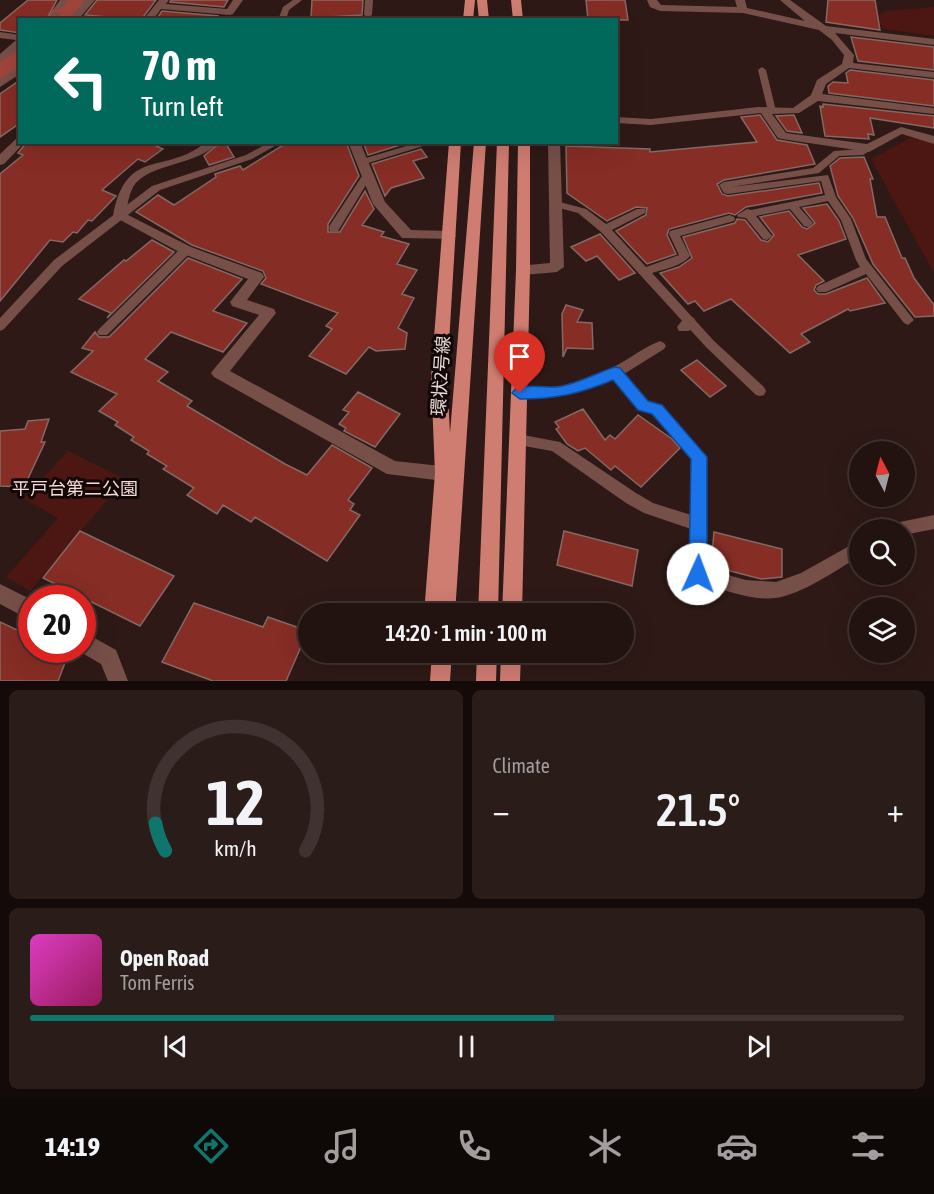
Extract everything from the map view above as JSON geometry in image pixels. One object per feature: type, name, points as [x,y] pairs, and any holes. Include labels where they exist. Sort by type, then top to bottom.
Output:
[{"type":"main road","points":[[468,18],[470,0]]},
{"type":"main road","points":[[482,0],[486,18]]},
{"type":"main road","points":[[486,18],[490,0]]},
{"type":"main road","points":[[508,18],[509,0]]},
{"type":"main road","points":[[516,0],[518,18]]},
{"type":"main road","points":[[526,0],[526,18]]},
{"type":"main road","points":[[435,603],[444,473],[439,377],[455,144]]},
{"type":"main road","name":"環状2号線","points":[[446,603],[480,144]]},
{"type":"main road","points":[[488,603],[503,144]]},
{"type":"main road","points":[[512,603],[520,393],[524,144]]},
{"type":"main road","points":[[429,681],[430,663]]},
{"type":"main road","points":[[440,681],[441,663]]},
{"type":"main road","points":[[486,681],[487,663]]},
{"type":"main road","points":[[510,681],[511,663]]},
{"type":"street","points":[[74,18],[90,0]]},
{"type":"street","points":[[149,18],[161,3],[230,12],[238,0]]},
{"type":"street","points":[[652,0],[653,5],[660,8],[742,5],[826,28],[934,42]]},
{"type":"street","points":[[785,0],[826,28],[845,46],[849,55],[847,65]]},
{"type":"street","points":[[0,35],[18,40]]},
{"type":"street","points":[[0,59],[18,42]]},
{"type":"street","points":[[618,120],[651,122],[681,117],[768,110],[795,111],[816,97],[821,82],[847,65],[934,75]]},
{"type":"street","points":[[0,84],[18,70]]},
{"type":"street","points":[[816,97],[934,111]]},
{"type":"street","points":[[903,108],[908,132]]},
{"type":"street","points":[[768,110],[782,136],[869,148],[902,130],[934,140]]},
{"type":"street","points":[[0,161],[18,144]]},
{"type":"street","points":[[211,144],[195,156],[137,175],[129,182],[124,193],[119,216],[186,250],[257,277],[237,302],[269,313],[219,373],[393,469],[444,473]]},
{"type":"street","points":[[355,144],[379,204],[408,234],[448,237]]},
{"type":"street","points":[[523,270],[557,267],[554,144]]},
{"type":"street","points":[[0,594],[18,604]]},
{"type":"street","points":[[96,649],[109,657],[118,681]]},
{"type":"lane","points":[[283,18],[286,9],[298,0]]},
{"type":"lane","points":[[368,15],[369,0]]},
{"type":"lane","points":[[762,70],[768,110]]},
{"type":"lane","points":[[0,326],[58,263],[156,188],[249,157],[274,144]]},
{"type":"lane","points":[[362,162],[425,144]]},
{"type":"lane","points":[[869,148],[863,152],[837,153],[816,171],[724,185],[728,191],[825,177],[831,197],[846,219],[866,269],[908,320]]},
{"type":"lane","points":[[334,228],[367,175]]},
{"type":"lane","points":[[767,236],[745,213],[831,197]]},
{"type":"lane","points":[[556,204],[582,211],[605,229],[687,325],[760,391]]},
{"type":"lane","points":[[791,204],[808,224]]},
{"type":"lane","points":[[605,229],[641,211]]},
{"type":"lane","points":[[643,272],[679,260],[684,256],[674,234],[730,219]]},
{"type":"lane","points":[[103,332],[186,250]]},
{"type":"lane","points":[[822,289],[866,269]]},
{"type":"lane","points":[[520,393],[557,393],[583,386],[615,372],[660,346]]},
{"type":"lane","points":[[615,372],[643,406],[657,410],[699,457],[698,574],[739,586],[777,590],[801,580],[849,553]]},
{"type":"lane","points":[[518,440],[555,447],[649,508],[697,524]]},
{"type":"lane","points":[[915,526],[934,522]]},
{"type":"green space","points":[[934,7],[934,36],[884,29],[877,16],[886,11]]},
{"type":"green space","points":[[910,138],[925,139],[934,144],[934,273],[871,159]]},
{"type":"green space","name":"平戸台第二公園","points":[[68,451],[125,479],[35,585],[20,585],[6,577],[58,518],[24,499]]},
{"type":"building","points":[[28,0],[57,0],[47,18],[18,18],[18,33],[0,30],[0,23]]},
{"type":"building","points":[[97,0],[156,0],[142,18],[85,15]]},
{"type":"building","points":[[171,0],[228,0],[224,7],[170,2]]},
{"type":"building","points":[[312,0],[363,0],[362,15],[311,18]]},
{"type":"building","points":[[586,0],[625,0],[628,20],[588,18]]},
{"type":"building","points":[[828,0],[875,0],[880,30],[826,22]]},
{"type":"building","points":[[162,11],[218,16],[217,18],[157,18]]},
{"type":"building","points":[[851,37],[934,47],[934,70],[858,61]]},
{"type":"building","points":[[850,70],[934,80],[934,106],[829,93],[828,86],[833,82],[848,83],[846,73]]},
{"type":"building","points":[[18,81],[18,124],[0,137],[0,94]]},
{"type":"building","points":[[823,104],[934,116],[934,128],[870,118],[874,135],[868,134],[869,139],[825,136],[820,106],[823,107]]},
{"type":"building","points":[[760,115],[777,140],[807,145],[815,164],[724,180],[717,184],[722,194],[728,196],[819,183],[822,193],[746,207],[735,215],[729,213],[669,229],[667,235],[676,254],[647,264],[616,231],[646,215],[647,208],[636,207],[607,221],[567,193],[566,146],[650,149],[650,152],[757,142],[741,117]]},
{"type":"building","points":[[794,115],[802,133],[787,131],[776,116]]},
{"type":"building","points":[[25,144],[155,144],[163,149],[145,162],[138,159],[102,190],[116,196],[92,221],[88,220],[77,233],[73,232],[63,242],[50,240],[0,301],[0,174],[23,155],[18,153]]},
{"type":"building","points":[[219,144],[226,144],[234,157],[209,165],[204,156]]},
{"type":"building","points":[[285,144],[347,144],[359,176],[328,224],[328,232],[340,232],[365,191],[374,209],[362,225],[384,232],[381,236],[409,244],[397,264],[417,270],[402,294],[414,298],[398,328],[407,333],[405,349],[376,351],[369,347],[346,374],[309,356],[332,329],[326,326],[338,313],[261,284],[266,278],[263,271],[192,245],[136,212],[158,195],[174,205],[216,177],[215,174],[240,166],[243,170]]},
{"type":"building","points":[[364,144],[404,144],[368,155]]},
{"type":"building","points":[[421,149],[427,157],[413,161],[424,178],[391,188],[385,196],[372,164]]},
{"type":"building","points":[[864,157],[873,179],[870,179],[877,217],[885,217],[902,258],[905,258],[914,278],[934,305],[934,316],[915,317],[873,264],[853,218],[838,196],[830,166],[840,158]]},
{"type":"building","points":[[827,204],[839,221],[846,239],[798,255],[824,281],[816,285],[814,290],[818,294],[826,294],[867,278],[885,303],[850,311],[848,309],[801,334],[810,342],[790,353],[731,299],[704,311],[695,301],[688,304],[660,273],[679,267],[692,258],[683,237],[735,223],[737,219],[745,220],[761,240],[768,242],[774,235],[760,217],[789,211],[802,227],[807,229],[815,223],[803,208]]},
{"type":"building","points":[[600,234],[635,273],[619,280],[597,256],[586,261],[571,247]]},
{"type":"building","points":[[152,240],[174,252],[107,318],[111,313],[79,299],[124,260],[126,261]]},
{"type":"building","points":[[188,258],[242,279],[213,311],[247,323],[223,352],[171,332],[145,359],[168,372],[158,381],[192,401],[187,406],[307,475],[332,445],[372,468],[348,500],[354,504],[350,510],[360,515],[327,561],[255,517],[251,522],[223,505],[217,514],[187,495],[194,488],[163,469],[167,466],[147,454],[149,451],[131,440],[134,437],[115,425],[118,422],[99,411],[117,394],[71,372],[93,351],[82,348],[95,332],[99,337],[109,337]]},
{"type":"building","points":[[566,305],[583,310],[577,322],[592,323],[593,349],[567,348],[563,357],[562,314]]},
{"type":"building","points":[[697,360],[726,386],[710,397],[681,370]]},
{"type":"building","points":[[358,392],[400,414],[375,447],[344,431],[346,428],[339,424],[349,412],[343,410]]},
{"type":"building","points":[[583,409],[605,440],[610,435],[615,439],[638,415],[672,439],[680,448],[641,487],[615,466],[611,470],[585,448],[578,451],[567,444],[556,429],[559,427],[555,422]]},
{"type":"building","points":[[49,419],[41,442],[45,442],[24,487],[0,486],[0,431],[25,429],[28,421]]},
{"type":"building","points":[[80,531],[174,576],[140,626],[96,604],[96,585],[57,585],[43,578]]},
{"type":"building","points":[[564,531],[638,550],[632,586],[557,565]]},
{"type":"building","points":[[714,532],[782,549],[782,577],[761,579],[711,566]]},
{"type":"building","points":[[194,603],[263,627],[268,617],[298,628],[298,654],[286,681],[213,681],[162,662]]},
{"type":"building","points":[[0,622],[18,630],[18,663],[65,663],[58,681],[0,681]]},
{"type":"waterway","points":[[59,18],[75,0]]},
{"type":"waterway","points":[[0,72],[18,57]]},
{"type":"route","points":[[520,393],[557,393],[583,386],[615,372],[643,406],[657,410],[699,457],[698,574]]}]
